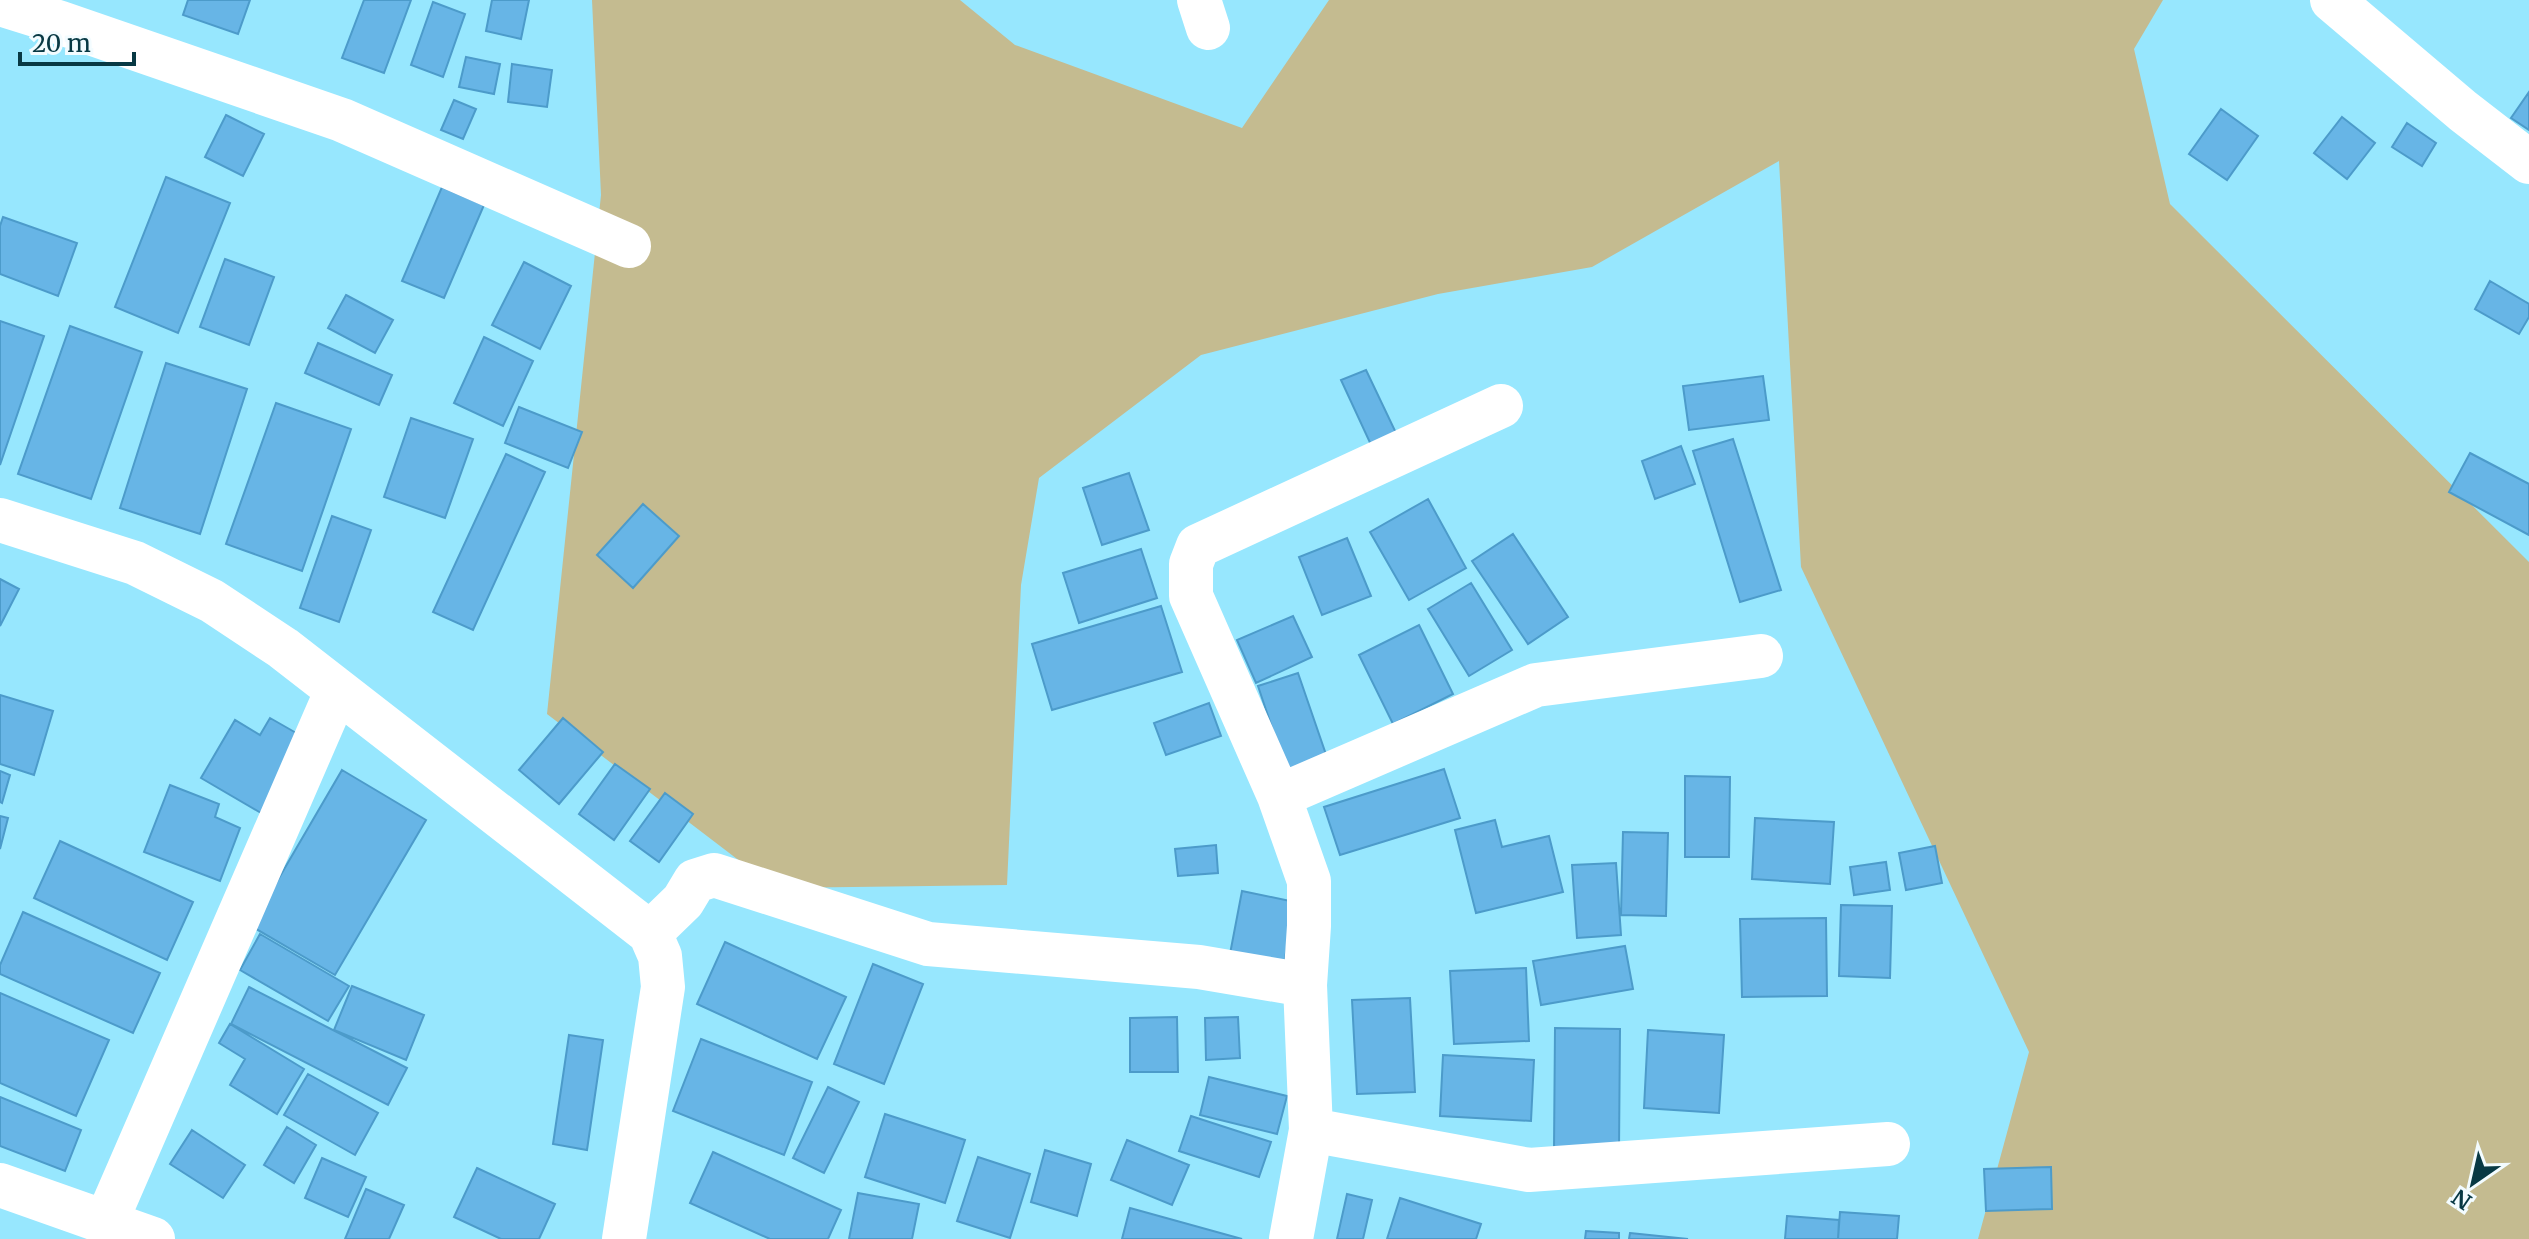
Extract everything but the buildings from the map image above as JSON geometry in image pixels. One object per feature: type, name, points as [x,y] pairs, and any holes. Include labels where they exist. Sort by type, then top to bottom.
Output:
[{"type":"street","points":[[2332,0],[2463,111],[2529,162]]},
{"type":"street","points":[[0,4],[65,12],[342,120],[629,246]]},
{"type":"street","points":[[1291,1239],[1311,1130],[1305,985],[1309,881],[1279,796],[1191,596],[1191,564],[1198,546],[1501,406]]},
{"type":"street","points":[[0,520],[135,563],[212,601],[283,648],[650,933],[660,956],[663,987],[624,1239]]},
{"type":"street","points":[[1279,796],[1536,685],[1761,656]]},
{"type":"street","points":[[106,1222],[337,690]]},
{"type":"street","points":[[650,933],[683,901],[695,881],[714,875],[928,944],[1199,967],[1305,985]]},
{"type":"street","points":[[1311,1130],[1529,1170],[1888,1144]]},
{"type":"street","points":[[0,1185],[153,1239]]},
{"type":"shaded area","points":[[592,0],[960,0],[1015,45],[1242,128],[1329,0],[2163,0],[2134,49],[2170,204],[2529,562],[2529,1239],[1978,1239],[2029,1052],[1801,567],[1779,161],[1592,267],[1438,294],[1201,355],[1039,478],[1021,585],[1007,885],[775,888],[547,714],[601,195]]}]
